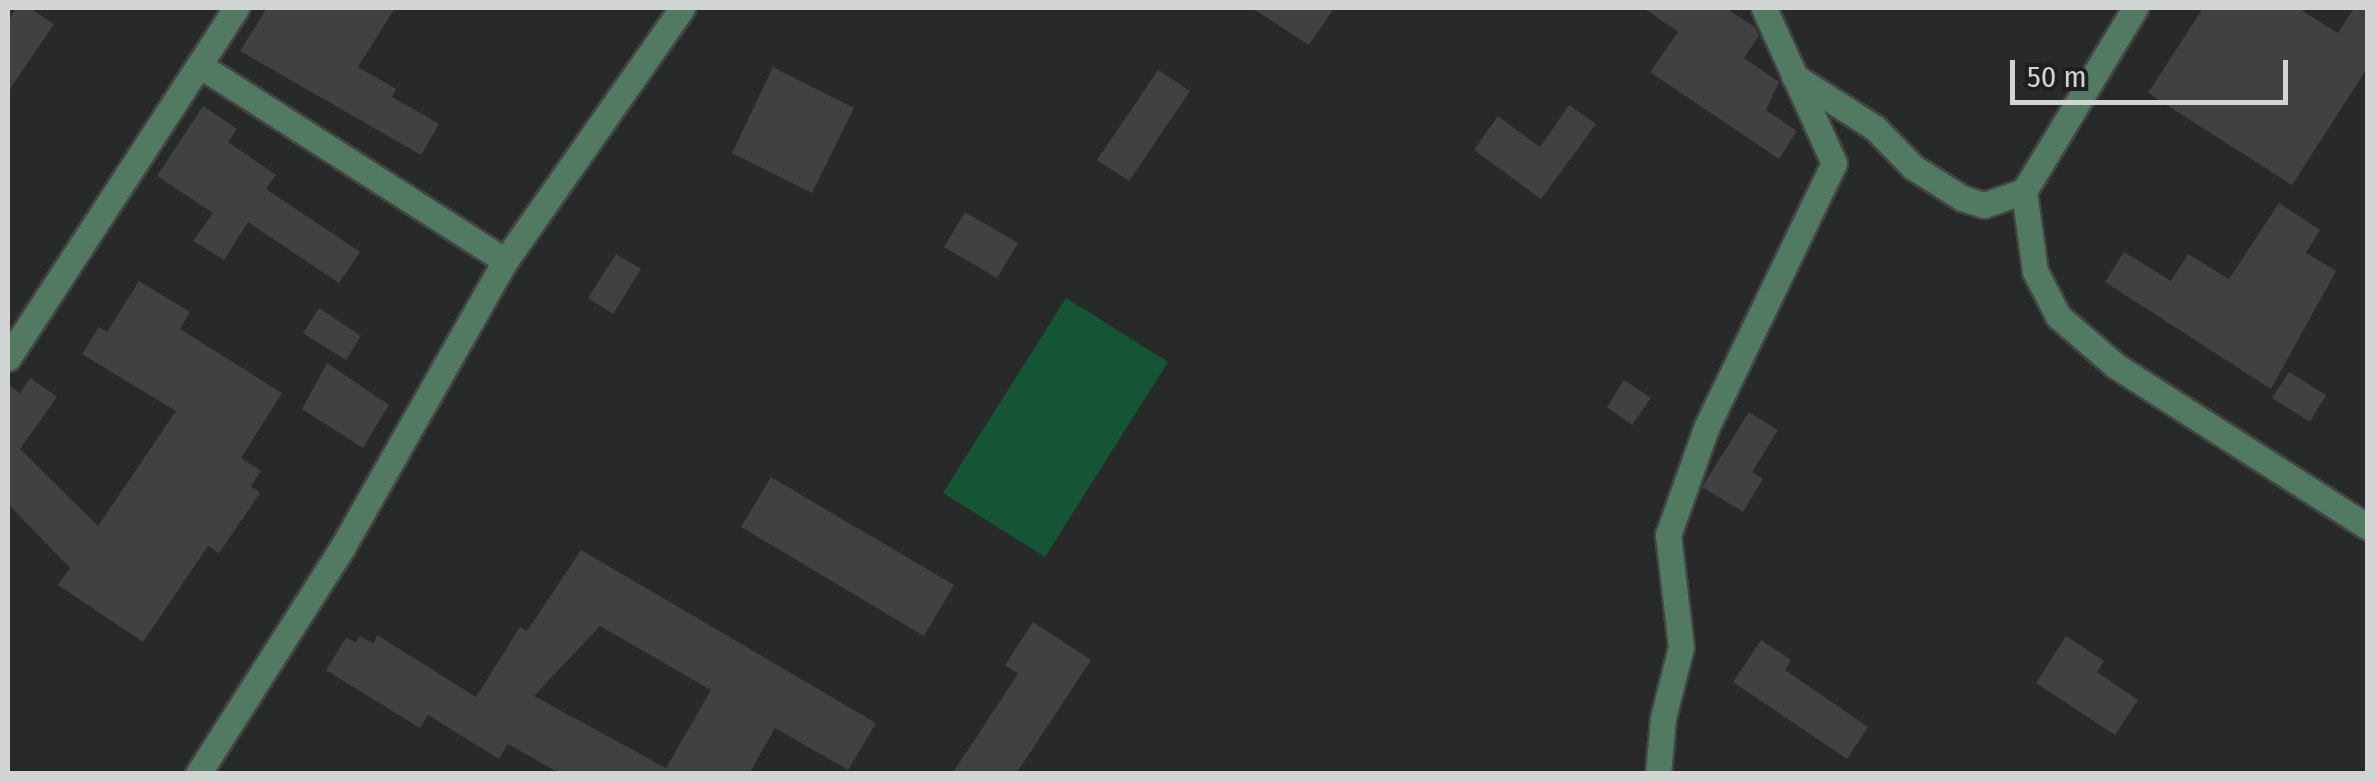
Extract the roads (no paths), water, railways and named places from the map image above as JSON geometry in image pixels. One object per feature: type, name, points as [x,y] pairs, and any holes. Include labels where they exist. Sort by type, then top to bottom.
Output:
[{"type":"street","points":[[8,358],[236,8]]},
{"type":"street","points":[[198,774],[342,548],[506,261],[682,8]]},
{"type":"street","points":[[1658,774],[1663,718],[1681,647],[1668,535],[1706,428],[1834,164],[1764,8]]},
{"type":"street","points":[[1791,75],[1875,128],[1913,167],[1962,198],[1984,205],[2024,191],[2135,8]]},
{"type":"street","points":[[199,65],[506,261]]},
{"type":"street","points":[[2024,191],[2036,271],[2058,316],[2116,366],[2368,526]]}]
